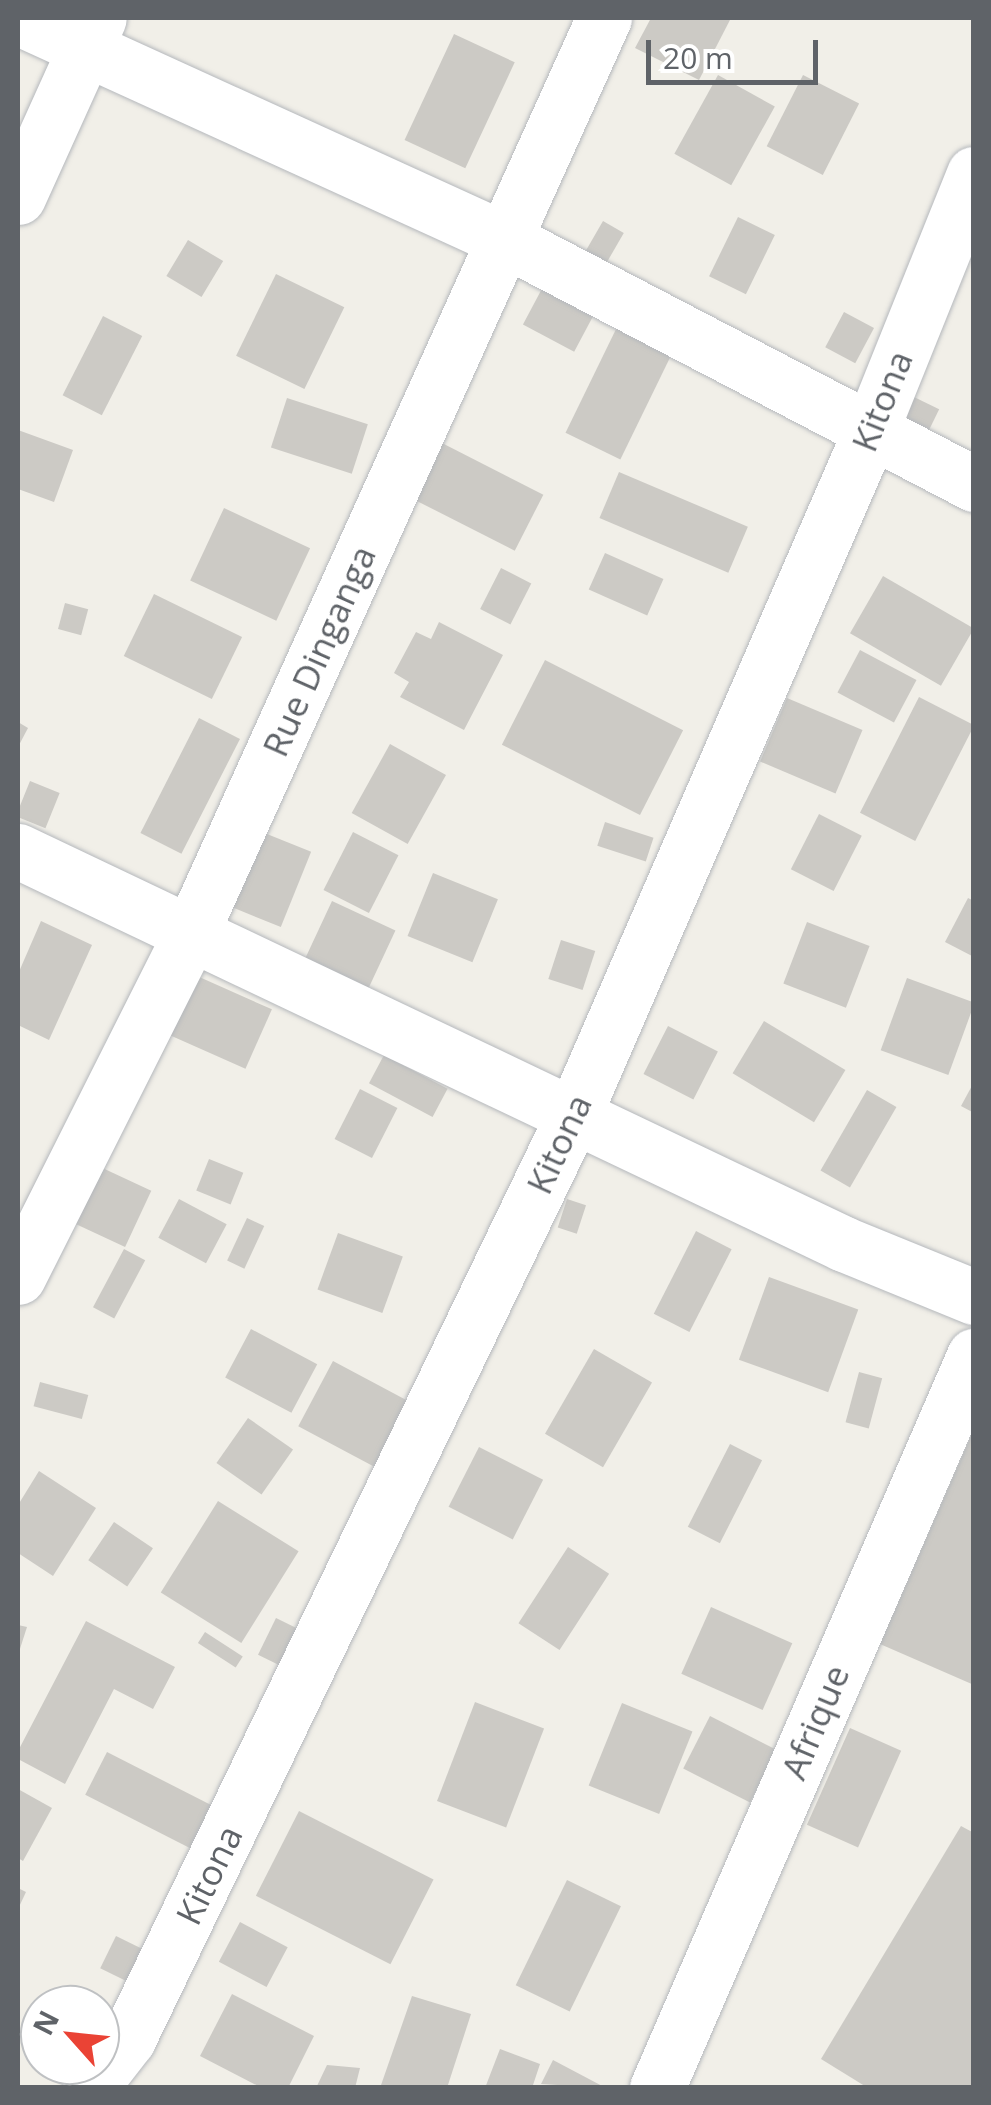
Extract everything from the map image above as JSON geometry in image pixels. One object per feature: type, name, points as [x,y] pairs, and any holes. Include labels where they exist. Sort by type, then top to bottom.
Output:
[{"type":"street","points":[[19,18],[93,32],[506,240],[974,484]]},
{"type":"street","name":"Rue Dinganga","points":[[18,1277],[191,933],[604,18]]},
{"type":"street","points":[[18,197],[93,32]]},
{"type":"street","name":"Kitona","points":[[90,2088],[146,2003],[574,1114],[871,430],[974,174]]},
{"type":"street","points":[[18,852],[844,1244],[974,1297]]},
{"type":"street","name":"Afrique","points":[[657,2088],[974,1356]]},
{"type":"building","points":[[651,18],[731,18],[699,80],[635,48]]},
{"type":"building","points":[[454,34],[515,62],[465,168],[405,140]]},
{"type":"building","points":[[718,75],[775,107],[731,185],[674,154]]},
{"type":"building","points":[[803,75],[859,104],[823,175],[767,146]]},
{"type":"building","points":[[738,217],[775,235],[746,294],[709,276]]},
{"type":"building","points":[[603,221],[624,233],[600,275],[579,263]]},
{"type":"building","points":[[188,240],[223,261],[202,297],[166,276]]},
{"type":"building","points":[[276,274],[344,307],[304,389],[236,356]]},
{"type":"building","points":[[545,283],[596,310],[574,352],[523,324]]},
{"type":"building","points":[[844,312],[874,328],[855,363],[825,347]]},
{"type":"building","points":[[103,316],[142,336],[102,415],[63,395]]},
{"type":"building","points":[[619,323],[674,350],[620,459],[566,433]]},
{"type":"building","points":[[914,397],[939,409],[923,443],[898,430]]},
{"type":"building","points":[[287,398],[368,424],[352,474],[271,447]]},
{"type":"building","points":[[18,430],[73,450],[54,502],[18,489]]},
{"type":"building","points":[[440,442],[543,495],[515,551],[411,498]]},
{"type":"building","points":[[619,472],[748,527],[728,573],[599,518]]},
{"type":"building","points":[[224,508],[310,548],[276,621],[190,581]]},
{"type":"building","points":[[605,553],[663,579],[647,616],[589,590]]},
{"type":"building","points":[[501,568],[531,583],[510,624],[480,609]]},
{"type":"building","points":[[883,576],[974,628],[941,686],[850,633]]},
{"type":"building","points":[[154,594],[242,637],[212,699],[124,656]]},
{"type":"building","points":[[65,603],[88,609],[81,635],[58,629]]},
{"type":"building","points":[[439,622],[503,655],[464,730],[400,697],[409,682],[394,673],[416,632],[431,639]]},
{"type":"building","points":[[860,650],[917,680],[894,722],[837,692]]},
{"type":"building","points":[[545,660],[683,730],[640,815],[502,745]]},
{"type":"building","points":[[919,697],[974,726],[915,841],[860,813]]},
{"type":"building","points":[[787,698],[862,730],[836,794],[760,762]]},
{"type":"building","points":[[199,718],[240,739],[181,854],[140,833]]},
{"type":"building","points":[[18,722],[28,728],[18,747]]},
{"type":"building","points":[[390,744],[446,775],[408,844],[352,813]]},
{"type":"building","points":[[30,781],[60,793],[45,828],[18,817]]},
{"type":"building","points":[[819,814],[862,836],[834,891],[791,869]]},
{"type":"building","points":[[605,822],[654,838],[646,862],[597,846]]},
{"type":"building","points":[[262,832],[311,852],[281,927],[232,907]]},
{"type":"building","points":[[353,832],[398,855],[369,913],[323,890]]},
{"type":"building","points":[[433,873],[498,899],[472,962],[408,936]]},
{"type":"building","points":[[968,898],[974,901],[974,957],[945,942]]},
{"type":"building","points":[[332,901],[395,931],[368,989],[305,959]]},
{"type":"building","points":[[41,921],[92,945],[49,1040],[18,1025],[18,974]]},
{"type":"building","points":[[807,922],[870,946],[846,1008],[783,984]]},
{"type":"building","points":[[561,940],[595,951],[583,990],[548,979]]},
{"type":"building","points":[[197,976],[272,1009],[245,1069],[171,1035]]},
{"type":"building","points":[[907,978],[974,1002],[948,1075],[881,1050]]},
{"type":"building","points":[[764,1021],[845,1070],[814,1122],[733,1073]]},
{"type":"building","points":[[668,1026],[718,1051],[693,1100],[643,1074]]},
{"type":"building","points":[[384,1055],[448,1089],[433,1117],[369,1083]]},
{"type":"building","points":[[974,1082],[974,1113],[961,1106]]},
{"type":"building","points":[[360,1089],[397,1108],[372,1158],[335,1139]]},
{"type":"building","points":[[867,1090],[896,1107],[850,1188],[820,1171]]},
{"type":"building","points":[[209,1159],[243,1173],[231,1204],[196,1191]]},
{"type":"building","points":[[96,1165],[151,1191],[125,1247],[70,1221]]},
{"type":"building","points":[[179,1199],[227,1224],[206,1263],[158,1238]]},
{"type":"building","points":[[567,1199],[586,1205],[577,1234],[558,1228]]},
{"type":"building","points":[[247,1218],[264,1226],[244,1269],[227,1261]]},
{"type":"building","points":[[696,1231],[732,1249],[689,1332],[654,1314]]},
{"type":"building","points":[[338,1233],[403,1257],[382,1313],[317,1289]]},
{"type":"building","points":[[124,1249],[145,1260],[114,1319],[93,1307]]},
{"type":"building","points":[[769,1277],[858,1309],[828,1392],[739,1360]]},
{"type":"building","points":[[251,1329],[317,1364],[291,1413],[225,1378]]},
{"type":"building","points":[[594,1349],[652,1382],[603,1467],[545,1434]]},
{"type":"building","points":[[333,1361],[415,1405],[380,1470],[298,1426]]},
{"type":"building","points":[[859,1372],[882,1378],[869,1428],[846,1422]]},
{"type":"building","points":[[40,1382],[88,1395],[82,1419],[34,1406]]},
{"type":"building","points":[[248,1418],[293,1450],[262,1495],[216,1463]]},
{"type":"building","points":[[974,1429],[974,1685],[880,1644]]},
{"type":"building","points":[[730,1444],[762,1460],[720,1543],[688,1527]]},
{"type":"building","points":[[479,1447],[543,1480],[513,1539],[449,1507]]},
{"type":"building","points":[[39,1471],[96,1508],[53,1576],[18,1553],[18,1505]]},
{"type":"building","points":[[218,1501],[299,1551],[241,1643],[161,1593]]},
{"type":"building","points":[[114,1522],[153,1548],[127,1586],[88,1560]]},
{"type":"building","points":[[568,1547],[609,1574],[560,1650],[518,1623]]},
{"type":"building","points":[[711,1607],[792,1643],[763,1710],[681,1674]]},
{"type":"building","points":[[276,1618],[307,1633],[289,1670],[258,1655]]},
{"type":"building","points":[[86,1621],[175,1667],[153,1709],[114,1689],[65,1784],[18,1759],[18,1751]]},
{"type":"building","points":[[18,1625],[27,1627],[18,1655]]},
{"type":"building","points":[[205,1632],[243,1657],[236,1667],[198,1643]]},
{"type":"building","points":[[475,1702],[544,1729],[506,1827],[437,1801]]},
{"type":"building","points":[[622,1703],[692,1731],[659,1814],[589,1786]]},
{"type":"building","points":[[710,1716],[777,1750],[750,1803],[683,1769]]},
{"type":"building","points":[[850,1728],[901,1751],[858,1848],[807,1825]]},
{"type":"building","points":[[107,1752],[223,1811],[201,1854],[85,1795]]},
{"type":"building","points":[[18,1789],[52,1808],[23,1861],[18,1858]]},
{"type":"building","points":[[299,1811],[434,1880],[390,1964],[256,1896]]},
{"type":"building","points":[[961,1826],[974,1833],[974,2088],[868,2088],[821,2059]]},
{"type":"building","points":[[567,1880],[621,1906],[570,2011],[516,1985]]},
{"type":"building","points":[[18,1888],[26,1892],[18,1909]]},
{"type":"building","points":[[240,1922],[288,1947],[267,1987],[219,1962]]},
{"type":"building","points":[[116,1936],[147,1951],[131,1983],[100,1968]]},
{"type":"building","points":[[232,1994],[314,2036],[288,2088],[262,2088],[200,2056]]},
{"type":"building","points":[[412,1996],[471,2014],[447,2088],[380,2088]]},
{"type":"building","points":[[500,2049],[540,2064],[532,2088],[485,2088]]},
{"type":"building","points":[[553,2060],[606,2088],[541,2084]]},
{"type":"building","points":[[327,2065],[360,2068],[355,2088],[316,2088]]}]
